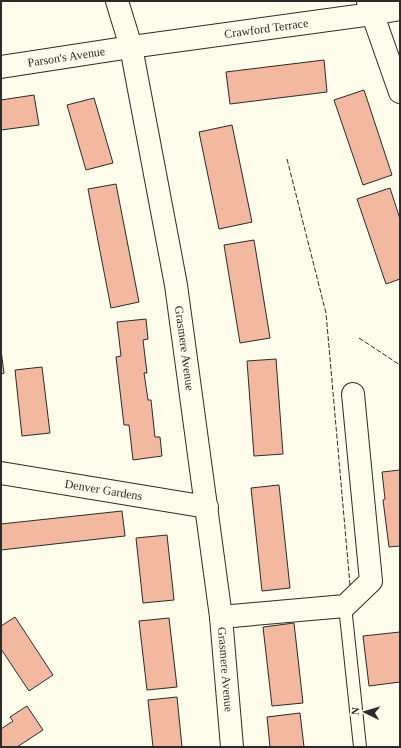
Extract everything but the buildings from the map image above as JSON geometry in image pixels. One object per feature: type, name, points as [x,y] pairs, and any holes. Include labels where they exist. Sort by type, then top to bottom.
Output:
[{"type":"street","name":"Grasmere Avenue","points":[[117,1],[131,46],[176,285],[221,617],[232,747]]},
{"type":"street","name":"Crawford Terrace","points":[[131,46],[370,8],[400,9]]},
{"type":"street","points":[[370,8],[400,92]]},
{"type":"street","name":"Parson's Avenue","points":[[1,67],[131,46]]},
{"type":"street","points":[[221,617],[345,606],[371,581],[353,394]]},
{"type":"street","name":"Denver Gardens","points":[[1,473],[207,507]]},
{"type":"lane","points":[[345,606],[360,747]]},
{"type":"fence","points":[[287,159],[326,313],[350,585]]},
{"type":"fence","points":[[359,338],[400,365]]}]
